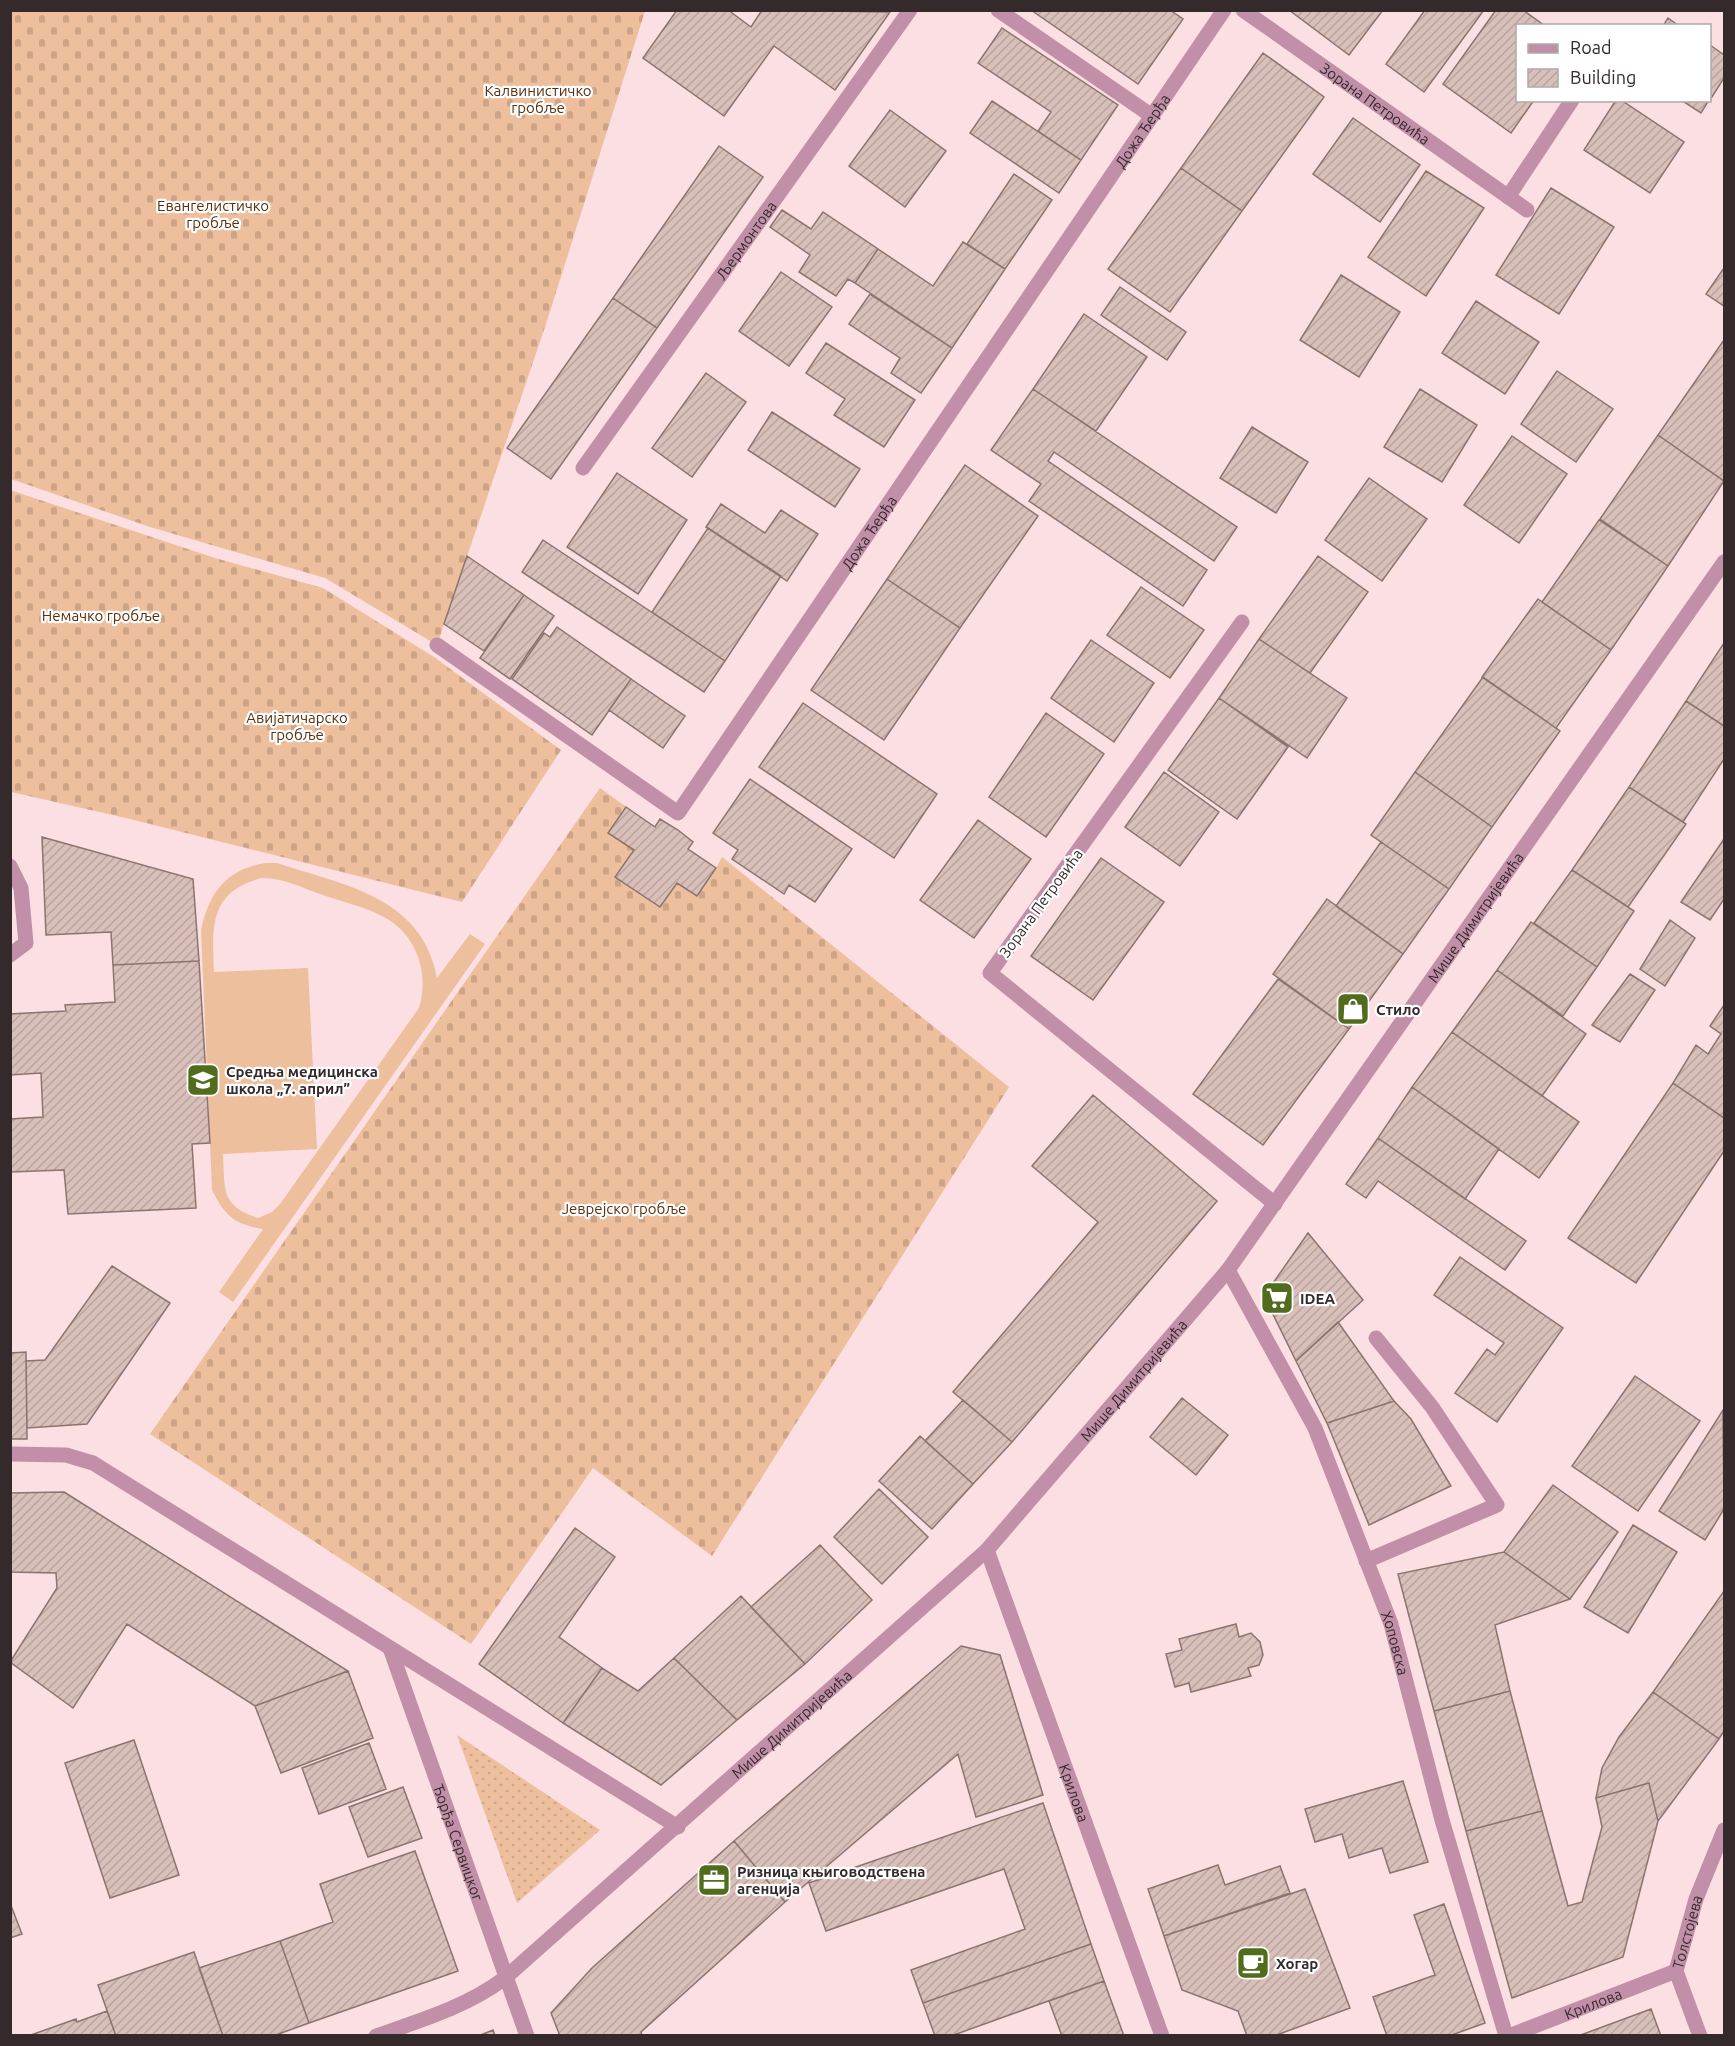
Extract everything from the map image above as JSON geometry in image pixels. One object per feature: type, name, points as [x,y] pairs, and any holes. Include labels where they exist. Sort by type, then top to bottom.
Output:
[{"type":"street","name":"Љермонтова","points":[[583,468],[910,10]]},
{"type":"street","points":[[998,10],[1152,116]]},
{"type":"street","name":"Дожа Ђерђа","points":[[437,645],[678,813],[1224,10]]},
{"type":"street","name":"Зорана Петровића","points":[[1243,10],[1527,210]]},
{"type":"street","points":[[1508,197],[1571,102]]},
{"type":"street","name":"Мише Димитријевића","points":[[376,2036],[448,2011],[484,1994],[505,1978],[678,1827],[987,1550],[1228,1270],[1725,562]]},
{"type":"street","name":"Зорана Петровића","points":[[1242,622],[990,973],[1275,1204]]},
{"type":"street","points":[[10,866],[21,888],[26,943],[10,955]]},
{"type":"street","name":"Хоповска","points":[[1228,1270],[1315,1428],[1391,1624],[1442,1820],[1508,2036]]},
{"type":"street","points":[[1366,1562],[1497,1505],[1432,1407],[1376,1338]]},
{"type":"street","points":[[10,1454],[66,1455],[93,1463],[678,1827]]},
{"type":"street","name":"Крилова","points":[[987,1550],[1162,2036]]},
{"type":"street","name":"Ђорђа Сервицког","points":[[390,1648],[527,2036]]},
{"type":"street","name":"Толстојева","points":[[1700,2036],[1676,1971],[1696,1899],[1725,1830]]},
{"type":"street","name":"Крилова","points":[[1508,2036],[1676,1971]]},
{"type":"green space","name":"Евангелистичко гробље","points":[[11,11],[645,11],[546,324],[437,645],[325,578],[150,527],[11,479]]},
{"type":"green space","name":"Авијатичарско гробље","points":[[10,490],[215,558],[323,588],[434,657],[561,750],[462,902],[126,818],[11,792]]},
{"type":"green space","name":"Јеврејско гробље","points":[[600,788],[654,827],[660,819],[693,842],[688,849],[716,868],[722,857],[1009,1087],[712,1556],[593,1468],[471,1644],[150,1434]]},
{"type":"green space","points":[[277,863],[353,887],[376,898],[397,911],[415,929],[429,950],[437,978],[470,934],[485,944],[233,1302],[219,1292],[263,1229],[245,1224],[232,1217],[221,1206],[212,1190],[201,930],[209,905],[222,885],[230,877],[252,866]],"holes":[[[262,878],[293,884],[366,909],[392,922],[411,942],[417,954],[423,981],[419,1008],[280,1204],[272,1212],[258,1218],[237,1208],[227,1195],[223,1154],[317,1149],[308,968],[214,972],[213,940],[217,913],[232,892]]]},
{"type":"green space","points":[[457,1735],[600,1830],[517,1903]]},
{"type":"building","points":[[677,10],[728,10],[751,27],[762,10],[890,12],[835,90],[774,46],[724,116],[643,58]]},
{"type":"building","points":[[1031,10],[1170,10],[1183,19],[1138,84]]},
{"type":"building","points":[[1289,10],[1383,10],[1349,55]]},
{"type":"building","points":[[1425,10],[1484,10],[1424,92],[1386,64]]},
{"type":"building","points":[[1496,10],[1523,10],[1542,24],[1516,24],[1516,102],[1533,102],[1511,133],[1443,84]]},
{"type":"building","points":[[1668,18],[1676,24],[1664,24]]},
{"type":"building","points":[[1002,28],[1118,105],[1081,160],[1038,131],[1051,112],[978,63]]},
{"type":"building","points":[[1711,46],[1724,55],[1724,78],[1711,98]]},
{"type":"building","points":[[1263,53],[1324,97],[1242,211],[1181,168]]},
{"type":"building","points":[[992,101],[1081,160],[1059,193],[970,133]]},
{"type":"building","points":[[1615,102],[1624,102],[1684,142],[1650,193],[1584,150]]},
{"type":"building","points":[[1684,102],[1708,102],[1701,113]]},
{"type":"building","points":[[890,110],[946,151],[905,207],[849,166]]},
{"type":"building","points":[[1353,118],[1420,165],[1380,222],[1313,174]]},
{"type":"building","points":[[719,146],[763,177],[657,328],[613,298]]},
{"type":"building","points":[[1181,168],[1242,211],[1170,312],[1108,269]]},
{"type":"building","points":[[1426,171],[1484,208],[1426,296],[1368,257]]},
{"type":"building","points":[[1014,174],[1052,200],[1005,269],[967,244]]},
{"type":"building","points":[[1551,188],[1614,227],[1559,314],[1496,275]]},
{"type":"building","points":[[782,210],[811,229],[823,212],[878,249],[855,283],[848,279],[836,296],[799,272],[810,255],[770,227]]},
{"type":"building","points":[[963,242],[1005,269],[952,348],[855,283],[878,249],[933,286]]},
{"type":"building","points":[[1724,268],[1724,306],[1706,294]]},
{"type":"building","points":[[781,272],[832,307],[789,366],[739,331]]},
{"type":"building","points":[[1341,275],[1400,312],[1359,377],[1300,340]]},
{"type":"building","points":[[1120,287],[1186,332],[1167,360],[1101,315]]},
{"type":"building","points":[[870,294],[952,348],[921,393],[891,373],[900,358],[849,324]]},
{"type":"building","points":[[613,298],[657,328],[551,479],[507,448]]},
{"type":"building","points":[[1476,301],[1539,342],[1505,394],[1442,353]]},
{"type":"building","points":[[1084,314],[1147,357],[1096,431],[1033,389]]},
{"type":"building","points":[[1724,340],[1724,481],[1658,435]]},
{"type":"building","points":[[826,343],[915,400],[884,447],[834,415],[845,399],[806,373]]},
{"type":"building","points":[[1557,371],[1613,409],[1576,462],[1521,424]]},
{"type":"building","points":[[706,373],[746,402],[692,477],[652,448]]},
{"type":"building","points":[[1033,389],[1237,527],[1214,561],[1054,452],[1048,461],[1207,570],[1183,606],[1029,501],[1041,484],[991,450]]},
{"type":"building","points":[[1420,389],[1477,425],[1442,482],[1384,447]]},
{"type":"building","points":[[772,412],[860,469],[835,507],[748,450]]},
{"type":"building","points":[[1252,427],[1308,462],[1276,513],[1220,478]]},
{"type":"building","points":[[1658,435],[1724,481],[1668,566],[1600,519]]},
{"type":"building","points":[[1512,436],[1567,474],[1519,543],[1464,505]]},
{"type":"building","points":[[965,465],[1038,516],[960,628],[887,579]]},
{"type":"building","points":[[617,473],[687,520],[638,594],[567,547]]},
{"type":"building","points":[[1369,478],[1427,519],[1382,581],[1325,540]]},
{"type":"building","points":[[721,504],[765,533],[781,510],[818,534],[787,581],[706,527]]},
{"type":"building","points":[[1599,520],[1668,566],[1611,650],[1542,602]]},
{"type":"building","points":[[708,528],[781,576],[725,661],[652,612]]},
{"type":"building","points":[[543,540],[725,661],[704,692],[522,572]]},
{"type":"building","points":[[467,556],[524,595],[484,651],[444,624]]},
{"type":"building","points":[[1318,556],[1368,592],[1310,673],[1259,639]]},
{"type":"building","points":[[887,579],[960,628],[884,740],[811,690]]},
{"type":"building","points":[[1141,587],[1204,630],[1170,678],[1107,635]]},
{"type":"building","points":[[524,595],[554,616],[510,679],[480,658]]},
{"type":"building","points":[[1538,599],[1611,650],[1556,728],[1482,677]]},
{"type":"building","points":[[557,627],[631,679],[592,735],[512,679],[544,633],[550,637]]},
{"type":"building","points":[[1259,639],[1347,698],[1307,758],[1219,698]]},
{"type":"building","points":[[1091,640],[1154,683],[1114,742],[1051,698]]},
{"type":"building","points":[[1724,643],[1724,726],[1686,701]]},
{"type":"building","points":[[1483,677],[1560,731],[1492,827],[1415,772]]},
{"type":"building","points":[[631,679],[685,716],[663,748],[609,710]]},
{"type":"building","points":[[1219,698],[1288,747],[1237,819],[1168,770]]},
{"type":"building","points":[[1686,701],[1724,726],[1724,759],[1683,822],[1629,787]]},
{"type":"building","points":[[803,703],[937,794],[894,858],[759,767]]},
{"type":"building","points":[[1046,713],[1104,754],[1046,837],[989,797]]},
{"type":"building","points":[[1164,772],[1219,812],[1180,866],[1125,827]]},
{"type":"building","points":[[1415,772],[1492,827],[1449,889],[1371,835]]},
{"type":"building","points":[[750,779],[852,849],[815,902],[789,885],[784,894],[732,859],[738,850],[713,833]]},
{"type":"building","points":[[1629,787],[1686,824],[1628,907],[1572,870]]},
{"type":"building","points":[[626,807],[655,827],[660,819],[678,830],[693,842],[688,849],[716,868],[697,896],[677,883],[660,907],[615,877],[634,850],[608,833]]},
{"type":"building","points":[[978,820],[1031,859],[974,938],[920,900]]},
{"type":"building","points":[[42,837],[193,879],[199,961],[113,965],[111,932],[46,935]]},
{"type":"building","points":[[1724,839],[1724,899],[1710,920],[1681,902]]},
{"type":"building","points":[[1381,842],[1449,889],[1403,954],[1336,906]]},
{"type":"building","points":[[1101,858],[1164,902],[1093,1000],[1031,956]]},
{"type":"building","points":[[1572,870],[1634,911],[1597,967],[1534,923]]},
{"type":"building","points":[[1327,899],[1403,954],[1349,1029],[1273,974]]},
{"type":"building","points":[[1670,920],[1695,938],[1665,986],[1640,969]]},
{"type":"building","points":[[1531,922],[1597,967],[1563,1016],[1497,970]]},
{"type":"building","points":[[199,961],[210,1143],[192,1144],[196,1208],[68,1214],[64,1170],[10,1172],[10,1119],[43,1117],[41,1073],[10,1075],[10,1014],[66,1011],[65,1005],[115,1002],[113,965]]},
{"type":"building","points":[[1497,970],[1586,1034],[1542,1096],[1452,1032]]},
{"type":"building","points":[[1630,974],[1655,990],[1620,1042],[1592,1025]]},
{"type":"building","points":[[1278,979],[1349,1029],[1263,1145],[1193,1094]]},
{"type":"building","points":[[1724,1005],[1724,1118],[1673,1083],[1696,1045],[1708,1054],[1721,1034],[1710,1026]]},
{"type":"building","points":[[1452,1032],[1579,1122],[1539,1178],[1412,1087]]},
{"type":"building","points":[[1673,1083],[1724,1118],[1724,1151],[1636,1283],[1568,1238]]},
{"type":"building","points":[[1412,1087],[1499,1149],[1465,1199],[1378,1138]]},
{"type":"building","points":[[1093,1095],[1217,1201],[1012,1442],[953,1392],[1098,1222],[1032,1166]]},
{"type":"building","points":[[1378,1138],[1526,1241],[1505,1270],[1378,1181],[1366,1198],[1346,1184]]},
{"type":"building","points":[[1308,1233],[1363,1300],[1296,1361],[1264,1296]]},
{"type":"building","points":[[1460,1257],[1563,1328],[1497,1422],[1455,1393],[1487,1349],[1495,1355],[1504,1343],[1434,1295]]},
{"type":"building","points":[[112,1266],[170,1303],[87,1424],[27,1428],[26,1361],[45,1360]]},
{"type":"building","points":[[1338,1322],[1394,1401],[1327,1423],[1296,1361]]},
{"type":"building","points":[[26,1352],[27,1439],[10,1439],[10,1353]]},
{"type":"building","points":[[1635,1376],[1700,1421],[1638,1511],[1572,1466]]},
{"type":"building","points":[[1182,1398],[1228,1435],[1196,1475],[1150,1437]]},
{"type":"building","points":[[963,1400],[1012,1442],[973,1484],[925,1441]]},
{"type":"building","points":[[1394,1401],[1411,1419],[1451,1486],[1369,1525],[1327,1423]]},
{"type":"building","points":[[1723,1410],[1724,1509],[1705,1540],[1659,1511]]},
{"type":"building","points":[[920,1436],[973,1484],[932,1529],[879,1481]]},
{"type":"building","points":[[1553,1485],[1618,1532],[1570,1599],[1504,1552]]},
{"type":"building","points":[[879,1489],[928,1537],[882,1584],[834,1537]]},
{"type":"building","points":[[64,1492],[348,1671],[255,1706],[127,1624],[73,1708],[10,1662],[57,1588],[56,1573],[10,1572],[10,1493]]},
{"type":"building","points":[[1633,1525],[1677,1552],[1628,1633],[1584,1607]]},
{"type":"building","points":[[575,1528],[615,1557],[559,1637],[602,1668],[563,1723],[479,1664]]},
{"type":"building","points":[[820,1545],[872,1600],[805,1664],[751,1607]]},
{"type":"building","points":[[1504,1552],[1570,1599],[1495,1625],[1510,1691],[1434,1711],[1398,1574]]},
{"type":"building","points":[[1724,1591],[1724,1731],[1719,1739],[1653,1692]]},
{"type":"building","points":[[741,1596],[805,1664],[737,1720],[674,1658]]},
{"type":"building","points":[[1236,1624],[1239,1637],[1251,1633],[1260,1642],[1263,1655],[1259,1665],[1248,1668],[1251,1676],[1191,1692],[1189,1683],[1175,1687],[1166,1654],[1182,1650],[1179,1639]]},
{"type":"building","points":[[961,1646],[1000,1655],[1043,1795],[976,1817],[958,1754],[785,1902],[734,1841]]},
{"type":"building","points":[[674,1658],[737,1720],[661,1785],[563,1723],[602,1668],[638,1691]]},
{"type":"building","points":[[348,1671],[373,1738],[281,1773],[255,1706]]},
{"type":"building","points":[[1510,1691],[1542,1811],[1466,1831],[1434,1711]]},
{"type":"building","points":[[1653,1692],[1719,1739],[1658,1821],[1649,1783],[1596,1798],[1602,1768],[1619,1737]]},
{"type":"building","points":[[134,1740],[179,1875],[110,1898],[65,1763]]},
{"type":"building","points":[[369,1743],[386,1789],[319,1814],[302,1768]]},
{"type":"building","points":[[1403,1781],[1428,1862],[1390,1873],[1382,1848],[1349,1858],[1342,1834],[1315,1842],[1305,1809]]},
{"type":"building","points":[[1649,1783],[1658,1821],[1623,1957],[1512,1998],[1466,1831],[1542,1811],[1568,1906],[1582,1902],[1602,1827],[1596,1798]]},
{"type":"building","points":[[403,1787],[422,1838],[368,1857],[349,1807]]},
{"type":"building","points":[[1043,1803],[1091,1944],[923,2003],[911,1970],[1025,1929],[1004,1869],[826,1931],[809,1883]]},
{"type":"building","points":[[734,1841],[785,1902],[641,2032],[642,2036],[560,2036],[551,2013],[592,1968]]},
{"type":"building","points":[[415,1851],[458,1971],[309,2023],[280,1941],[333,1922],[320,1884]]},
{"type":"building","points":[[1218,1865],[1225,1885],[1280,1866],[1290,1893],[1164,1936],[1148,1889]]},
{"type":"building","name":"Хогар","points":[[1305,1889],[1350,2008],[1274,2036],[1247,2036],[1238,2011],[1182,1990],[1164,1936]]},
{"type":"building","points":[[10,1903],[22,1934],[10,1938]]},
{"type":"building","points":[[1444,1904],[1485,2023],[1449,2036],[1387,2036],[1373,1997],[1435,1975],[1414,1915]]},
{"type":"building","points":[[280,1941],[309,2023],[273,2036],[223,2036],[199,1968]]},
{"type":"building","points":[[1091,1944],[1104,1981],[951,2036],[935,2036],[923,2003]]},
{"type":"building","points":[[194,1952],[223,2036],[116,2036],[98,1985]]},
{"type":"building","points":[[1104,1981],[1124,2036],[1062,2036],[1049,2001]]},
{"type":"building","points":[[1651,2009],[1661,2036],[1578,2036]]},
{"type":"building","points":[[107,2011],[116,2036],[28,2036],[76,2019],[77,2022]]},
{"type":"building","points":[[493,2030],[495,2036],[478,2036]]},
{"type":"place","name":"Стило","points":[[1353,1009]]},
{"type":"place","name":"Средња медицинска школа „7. април”","points":[[203,1080]]},
{"type":"place","name":"IDEA","points":[[1277,1298]]},
{"type":"place","name":"Ризница књиговодствена агенција","points":[[714,1880]]},
{"type":"place","name":"Хогар","points":[[1253,1963]]},
{"type":"park label","name":"Калвинистичко гробље","points":[[538,98]]},
{"type":"park label","name":"Немачко гробље","points":[[101,615]]}]
